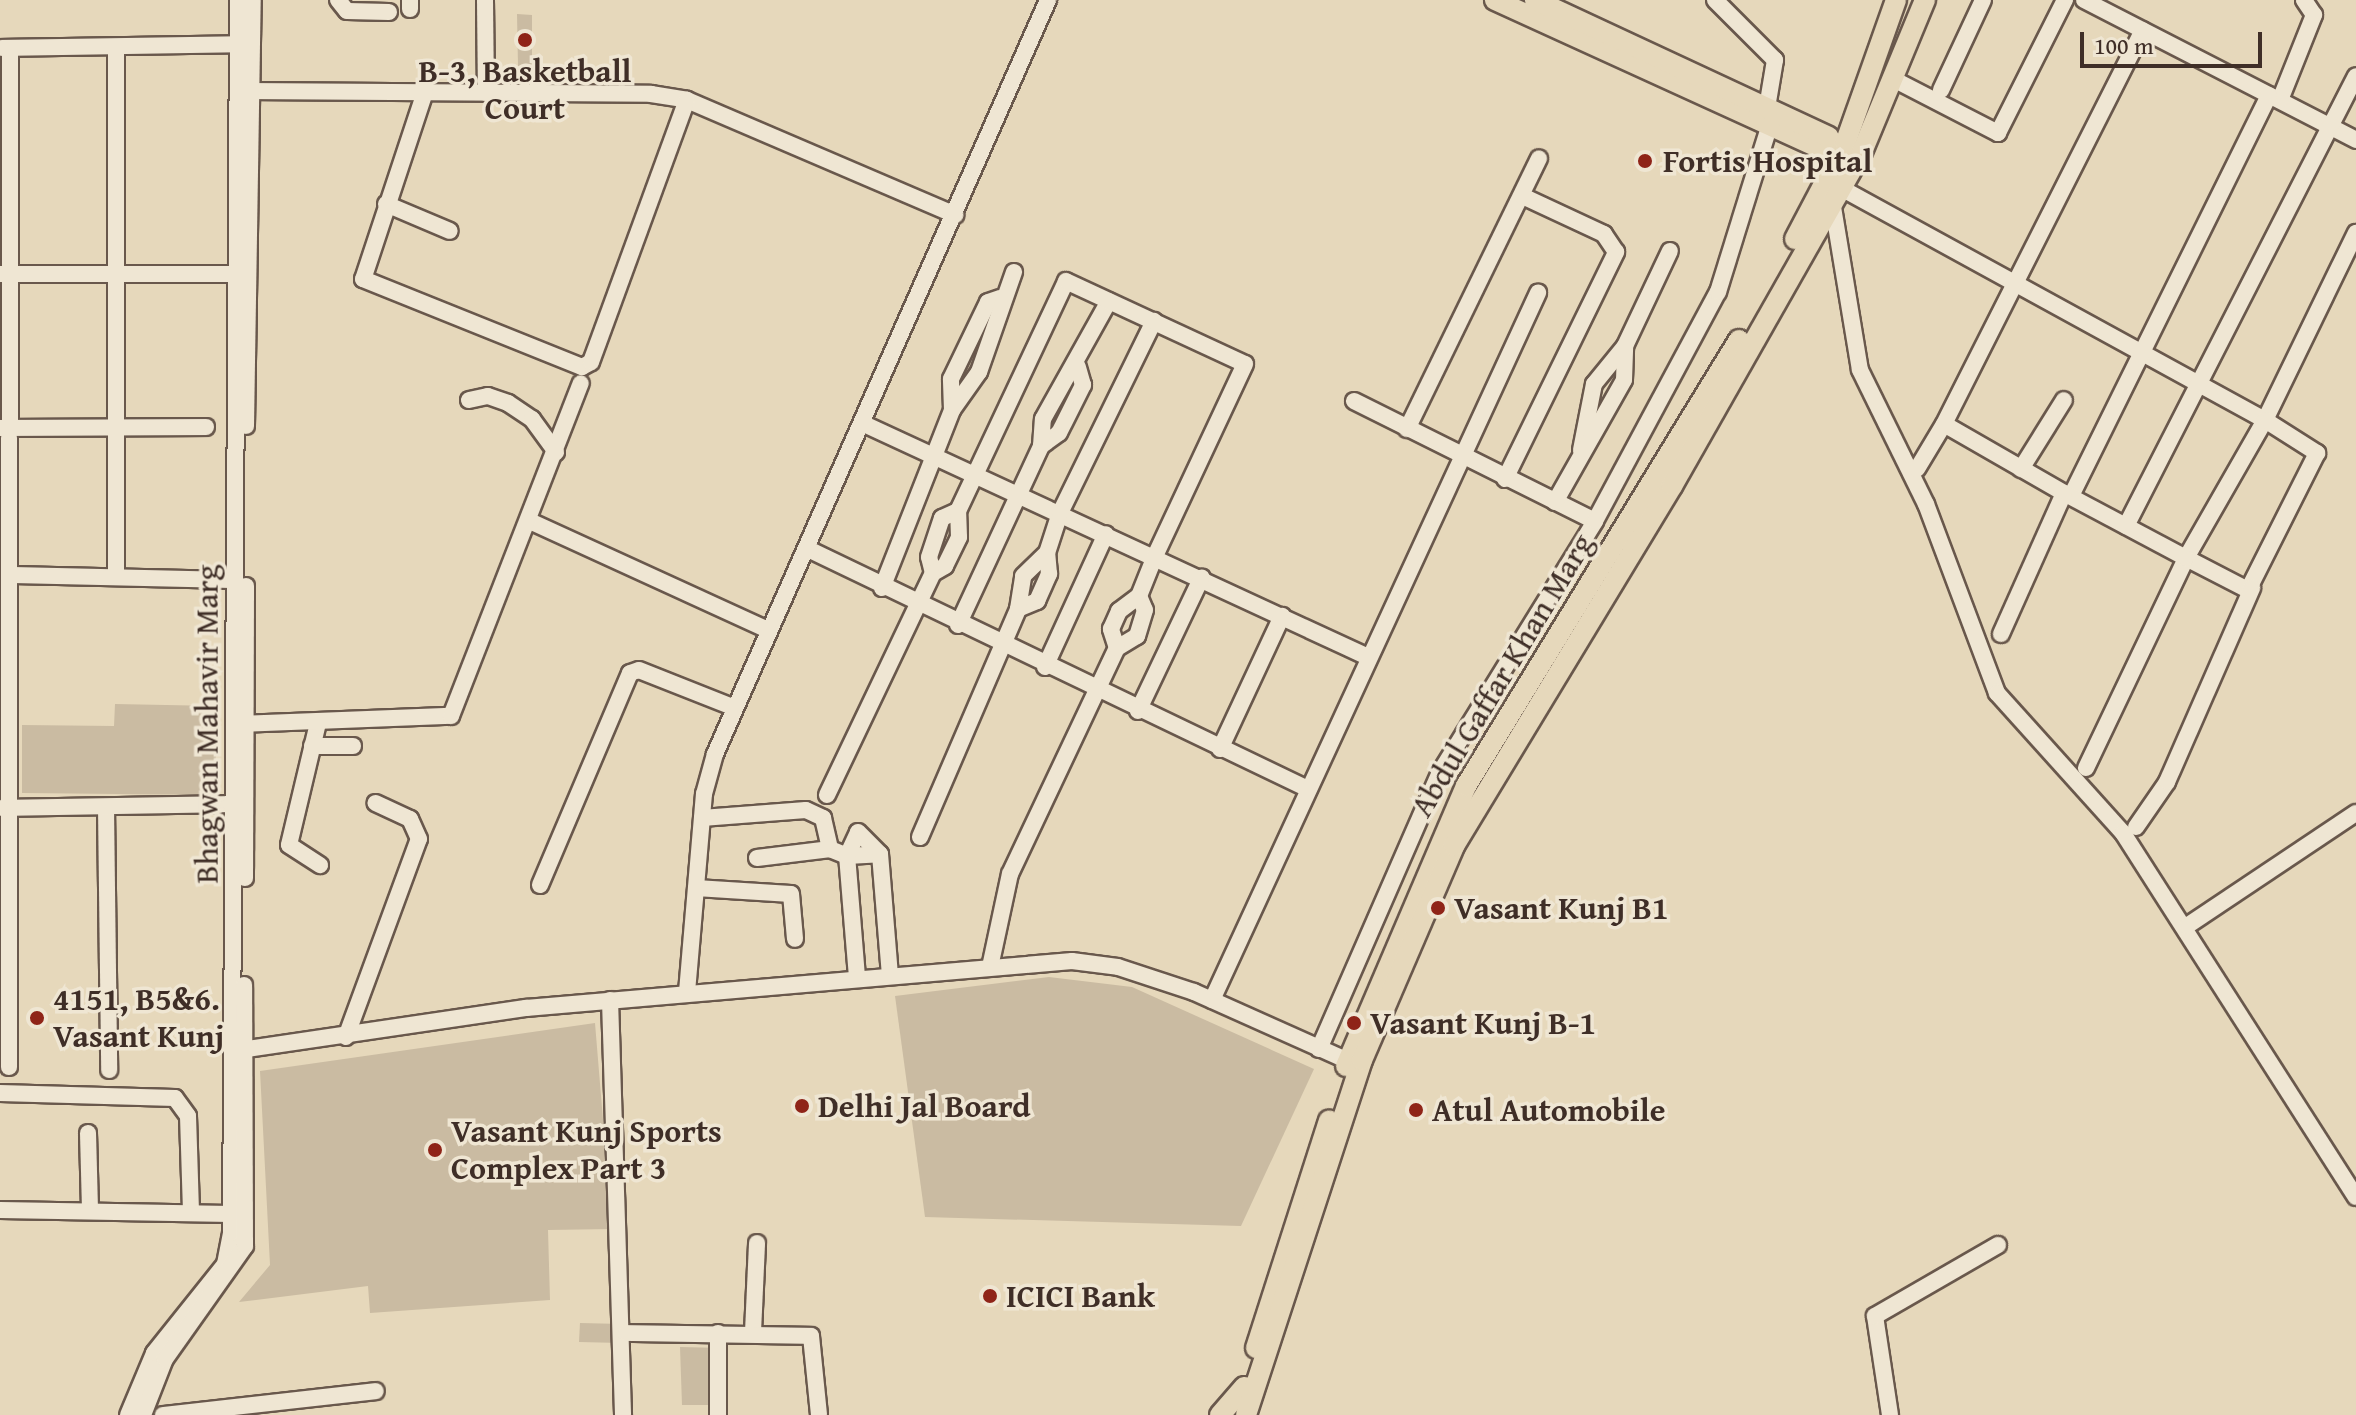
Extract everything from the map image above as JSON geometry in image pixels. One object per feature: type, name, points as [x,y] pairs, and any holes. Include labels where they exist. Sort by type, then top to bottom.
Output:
[{"type":"main road","points":[[1495,0],[1814,138],[1854,151]]},
{"type":"main road","points":[[1535,0],[1768,118]]},
{"type":"main road","name":"Abdul Gaffar Khan Marg","points":[[1854,151],[1860,106],[1896,0]]},
{"type":"main road","name":"Abdul Gaffar Khan Marg","points":[[1246,1415],[1362,1060],[1454,846],[1672,486],[1895,80],[1925,0]]},
{"type":"main road","points":[[1814,138],[1841,128],[1860,106]]},
{"type":"main road","points":[[1814,138],[1831,193]]},
{"type":"main road","name":"Abdul Gaffar Khan Marg","points":[[1234,1415],[1348,1061],[1473,774],[1831,193]]},
{"type":"main road","points":[[1220,1415],[1244,1387]]},
{"type":"street","name":"Bhagwan Mahavir Marg","points":[[238,0],[245,44],[235,580],[241,724]]},
{"type":"street","name":"Bhagwan Mahavir Marg","points":[[245,44],[253,0]]},
{"type":"street","points":[[338,0],[347,11],[389,12]]},
{"type":"street","points":[[485,0],[486,93]]},
{"type":"street","points":[[687,992],[709,772],[768,630],[864,424],[1048,0]]},
{"type":"street","points":[[1484,0],[1601,56]]},
{"type":"street","points":[[1319,1049],[1439,774],[1595,521],[1718,292],[1768,118],[1775,60],[1715,0]]},
{"type":"street","points":[[1941,90],[1983,0]]},
{"type":"street","points":[[1895,80],[1998,133],[2065,0]]},
{"type":"street","points":[[2085,0],[2356,140]]},
{"type":"street","points":[[2001,634],[2068,494],[2275,98],[2318,8],[2304,0]]},
{"type":"street","points":[[1917,469],[2017,289],[2143,30]]},
{"type":"street","points":[[9,1067],[5,808],[10,575],[6,432],[5,48],[245,44]]},
{"type":"street","points":[[116,48],[116,577]]},
{"type":"street","points":[[2126,526],[2356,76]]},
{"type":"street","points":[[245,91],[486,93],[616,90],[687,100],[955,215]]},
{"type":"street","points":[[425,92],[363,267],[367,284],[585,367],[687,100]]},
{"type":"street","points":[[1407,429],[1539,158]]},
{"type":"street","points":[[2136,827],[2167,782],[2252,588],[2317,453],[2265,420],[2017,289],[1884,212],[1831,193],[1860,370],[1926,504],[1990,679],[2016,720],[2113,819],[2187,926],[2356,1197]]},
{"type":"street","points":[[1505,479],[1616,252],[1604,234],[1522,196]]},
{"type":"street","points":[[386,204],[450,231]]},
{"type":"street","points":[[2086,768],[2186,558],[2265,420],[2356,233]]},
{"type":"street","points":[[1581,450],[1578,433],[1594,384],[1625,346],[1670,251]]},
{"type":"street","points":[[882,588],[952,410],[979,372],[1003,313],[1000,298],[1014,272]]},
{"type":"street","points":[[6,274],[242,274]]},
{"type":"street","name":"Bhagwan Mahavir Marg","points":[[128,1415],[154,1353],[225,1264],[231,1214],[238,1051],[242,274]]},
{"type":"street","points":[[827,795],[933,573],[929,557],[938,529],[958,511],[1059,288],[1070,282],[1245,364],[1139,596],[1119,611],[1111,629],[1117,648]]},
{"type":"street","points":[[1212,1000],[1458,456],[1538,293]]},
{"type":"street","points":[[958,625],[1041,446],[1049,407],[1078,367],[1109,301]]},
{"type":"street","points":[[920,837],[999,645],[1018,609],[1023,576],[1047,553],[1060,513],[1154,321]]},
{"type":"street","points":[[1555,502],[1581,450],[1624,380],[1625,346]]},
{"type":"street","points":[[241,724],[451,716],[532,522],[581,383]]},
{"type":"street","points":[[469,400],[508,403],[556,452]]},
{"type":"street","points":[[2021,469],[2064,400]]},
{"type":"street","points":[[1354,401],[1458,456],[1595,521]]},
{"type":"street","points":[[864,424],[1202,577],[1368,657]]},
{"type":"street","points":[[1944,424],[2186,558],[2252,588]]},
{"type":"street","points":[[6,432],[206,427]]},
{"type":"street","points":[[532,522],[768,630]]},
{"type":"street","points":[[1045,667],[1106,534]]},
{"type":"street","points":[[808,549],[918,607],[1308,789]]},
{"type":"street","points":[[10,575],[235,580]]},
{"type":"street","points":[[1138,711],[1202,577]]},
{"type":"street","points":[[990,967],[1010,874],[1117,648],[1137,636],[1145,610],[1139,596]]},
{"type":"street","points":[[1220,749],[1282,616]]},
{"type":"street","points":[[540,885],[630,673],[639,670],[735,708]]},
{"type":"street","points":[[318,723],[289,845],[320,865]]},
{"type":"street","points":[[312,746],[353,746]]},
{"type":"street","points":[[346,1037],[419,839],[410,819],[375,803]]},
{"type":"street","points":[[5,808],[239,804]]},
{"type":"street","points":[[106,807],[109,1070]]},
{"type":"street","points":[[702,818],[806,810],[823,818],[830,849]]},
{"type":"street","points":[[2187,926],[2356,813]]},
{"type":"street","points":[[857,977],[847,856],[858,832],[880,854],[890,975]]},
{"type":"street","points":[[757,858],[830,849],[847,856],[880,854]]},
{"type":"street","points":[[696,888],[791,894],[795,939]]},
{"type":"street","points":[[238,1051],[687,992],[990,967],[1094,963],[1212,1000],[1348,1061]]},
{"type":"street","points":[[610,1000],[626,1333],[623,1415]]},
{"type":"street","name":"Bhagwan Mahavir Marg","points":[[143,1415],[165,1359],[245,1246],[238,1051]]},
{"type":"street","points":[[0,1093],[175,1098],[188,1116],[191,1213]]},
{"type":"street","points":[[88,1133],[90,1211]]},
{"type":"street","points":[[0,1210],[231,1214]]},
{"type":"street","points":[[753,1332],[757,1243]]},
{"type":"street","points":[[1890,1415],[1875,1316],[1998,1245]]},
{"type":"street","points":[[626,1333],[753,1332],[814,1338],[819,1415]]},
{"type":"street","points":[[718,1333],[718,1415]]},
{"type":"street","points":[[163,1415],[376,1391]]},
{"type":"shaded area","name":"B-3, Basketball Court","points":[[517,14],[532,15],[532,66],[518,66]]},
{"type":"shaded area","points":[[998,293],[1000,311],[965,393],[951,386]]},
{"type":"shaded area","points":[[0,442],[2,793],[0,793]]},
{"type":"shaded area","points":[[115,704],[217,706],[215,795],[22,793],[22,725],[114,726]]},
{"type":"shaded area","points":[[1049,977],[1132,987],[1314,1069],[1241,1226],[925,1217],[895,996]]},
{"type":"shaded area","name":"Vasant Kunj Sports Complex Part 3","points":[[595,1023],[612,1229],[548,1230],[550,1300],[370,1313],[368,1286],[239,1302],[270,1265],[260,1071]]},
{"type":"shaded area","points":[[580,1323],[622,1324],[621,1343],[579,1342]]},
{"type":"shaded area","points":[[680,1347],[723,1348],[724,1405],[682,1405]]},
{"type":"place","name":"B-3, Basketball Court","points":[[525,40]]},
{"type":"place","name":"Fortis Hospital","points":[[1645,161]]},
{"type":"place","name":"Vasant Kunj B1","points":[[1438,908]]},
{"type":"place","name":"4151, B5&6. Vasant Kunj","points":[[37,1018]]},
{"type":"place","name":"Vasant Kunj B-1","points":[[1354,1023]]},
{"type":"place","name":"Delhi Jal Board","points":[[802,1106]]},
{"type":"place","name":"Atul Automobile","points":[[1416,1110]]},
{"type":"place","name":"Vasant Kunj Sports Complex Part 3","points":[[435,1150]]},
{"type":"place","name":"ICICI Bank","points":[[990,1296]]}]
